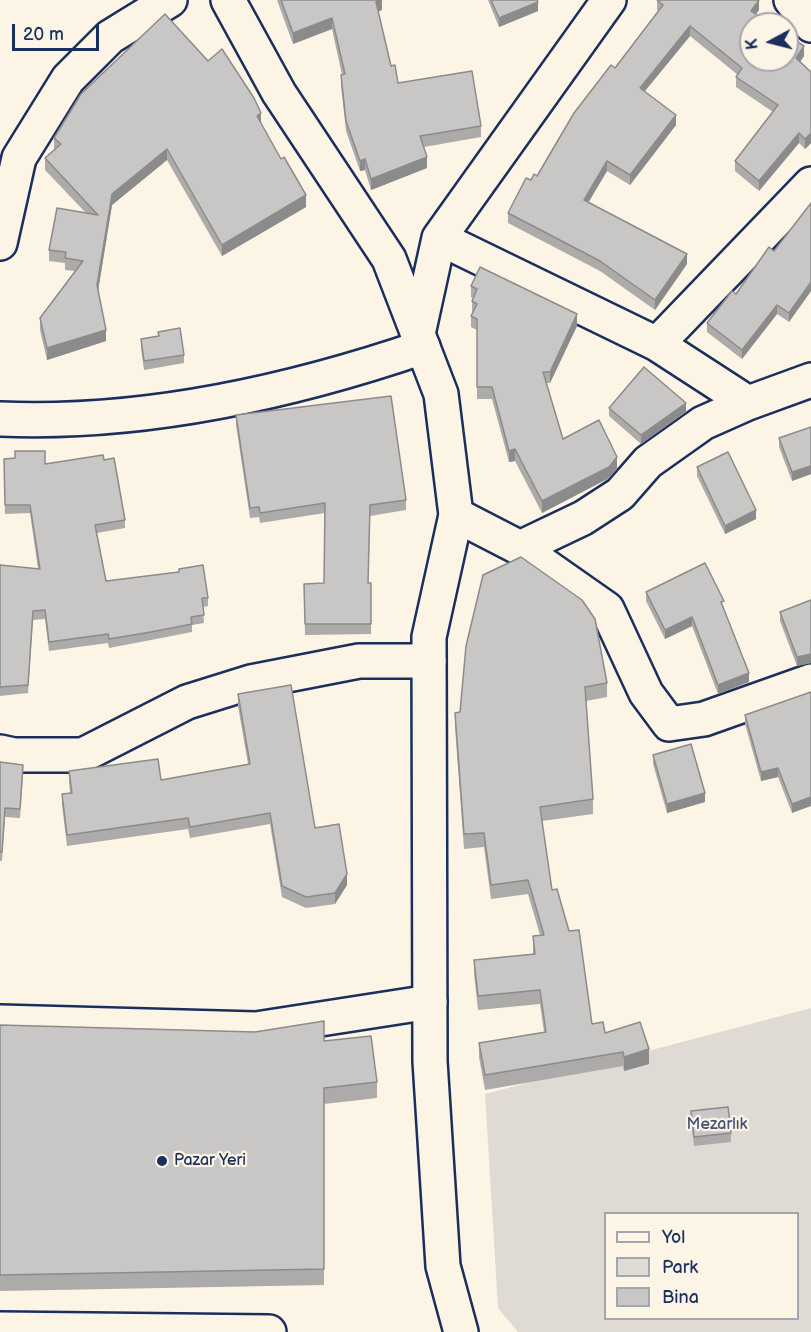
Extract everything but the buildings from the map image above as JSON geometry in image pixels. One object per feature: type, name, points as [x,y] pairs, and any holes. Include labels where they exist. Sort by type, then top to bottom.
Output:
[{"type":"street","points":[[0,243],[19,158],[68,80],[110,38],[170,0]]},
{"type":"street","points":[[228,0],[279,93],[389,259],[441,394],[456,515],[429,637],[430,1061],[443,1266],[461,1332]]},
{"type":"street","points":[[421,341],[439,238],[609,0]]},
{"type":"street","points":[[791,0],[811,24]]},
{"type":"street","points":[[657,344],[811,184]]},
{"type":"street","points":[[439,238],[657,344],[748,403]]},
{"type":"street","points":[[0,419],[57,421],[257,395],[367,366],[421,341]]},
{"type":"street","points":[[520,548],[583,518],[620,494],[648,462],[703,423],[748,403],[811,380]]},
{"type":"street","points":[[456,515],[520,548],[608,609],[646,693],[669,724],[704,719],[811,681]]},
{"type":"street","points":[[0,752],[14,755],[83,754],[186,702],[251,682],[359,661],[429,661]]},
{"type":"street","points":[[0,1022],[256,1029],[430,1002]]},
{"type":"street","points":[[0,1329],[270,1332]]},
{"type":"green space","name":"Mezarlık","points":[[811,1008],[811,1332],[518,1332],[498,1308],[485,1094]]},
{"type":"place","name":"Pazar Yeri","points":[[162,1161]]}]
